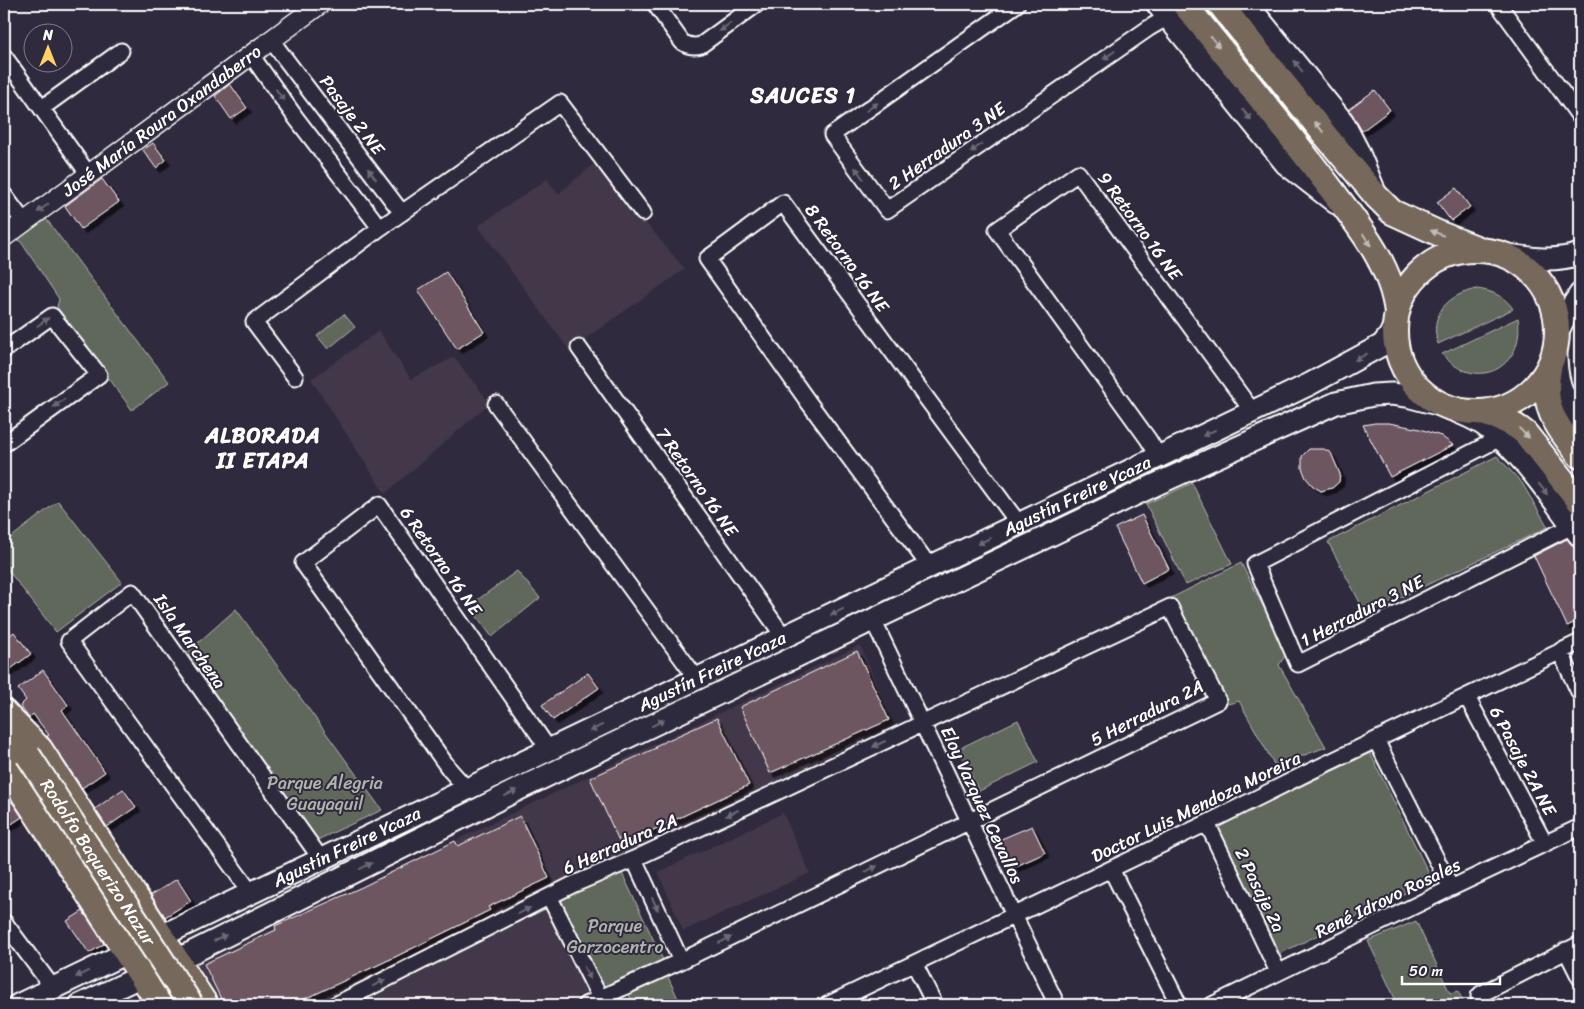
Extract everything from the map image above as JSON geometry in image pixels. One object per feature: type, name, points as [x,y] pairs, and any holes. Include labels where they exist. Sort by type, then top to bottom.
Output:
[{"type":"main road","points":[[1220,4],[1392,212],[1410,222],[1521,263],[1540,280],[1553,302],[1557,314],[1556,365],[1559,384],[1565,398],[1580,422]]},
{"type":"main road","points":[[1247,4],[1343,122],[1358,151],[1377,196]]},
{"type":"main road","points":[[1170,8],[1303,151],[1350,214],[1383,267],[1391,284],[1395,299],[1397,352],[1409,378],[1424,392],[1448,407],[1480,413],[1506,420],[1516,425],[1525,433],[1580,502]]},
{"type":"main road","points":[[1396,318],[1402,297],[1409,285],[1430,264],[1455,253],[1490,252],[1540,259],[1580,254]]},
{"type":"main road","points":[[1580,294],[1565,317],[1557,338],[1545,386],[1549,409],[1562,433],[1580,456]]},
{"type":"main road","name":"Agustín Freire Ycaza","points":[[18,1005],[550,751],[1310,384],[1382,345],[1390,335],[1396,318]]},
{"type":"main road","points":[[1480,413],[1495,411],[1518,402],[1537,386],[1549,369]]},
{"type":"main road","name":"Agustín Freire Ycaza","points":[[80,1005],[176,960],[519,789],[1157,484],[1336,403],[1373,395],[1391,394],[1407,396],[1448,407],[1483,424],[1500,438],[1522,462],[1576,531]]},
{"type":"main road","points":[[4,712],[40,750],[161,936],[199,1002]]},
{"type":"main road","name":"Rodolfo Baquerizo Nazur","points":[[4,717],[16,760],[199,1002]]},
{"type":"main road","name":"Rodolfo Baquerizo Nazur","points":[[4,741],[176,1005]]},
{"type":"main road","points":[[16,760],[103,918],[160,1005]]},
{"type":"main road","points":[[103,918],[114,924],[120,924],[131,919],[136,914],[136,897]]},
{"type":"main road","points":[[164,1005],[166,997],[177,990],[188,989],[199,1002]]},
{"type":"street","name":"José María Roura Oxandaberro","points":[[4,237],[318,4]]},
{"type":"street","points":[[655,4],[682,42],[686,45],[696,46],[701,45],[757,4]]},
{"type":"street","name":"2 Herradura 3 NE","points":[[1016,4],[832,135],[887,210],[1149,28],[1170,8]]},
{"type":"street","points":[[1498,4],[1580,117]]},
{"type":"street","name":"Pasaje 2 NE","points":[[272,40],[402,213]]},
{"type":"street","points":[[42,108],[121,51]]},
{"type":"street","points":[[251,55],[380,228]]},
{"type":"street","points":[[4,56],[89,175]]},
{"type":"street","points":[[295,377],[254,322],[380,228],[560,103],[643,213]]},
{"type":"street","name":"9 Retorno 16 NE","points":[[1159,457],[1148,439],[997,230],[1078,173],[1253,412]]},
{"type":"street","points":[[4,195],[24,222]]},
{"type":"street","name":"8 Retorno 16 NE","points":[[930,567],[809,403],[707,259],[783,203],[1019,524]]},
{"type":"street","points":[[4,350],[52,316],[99,375],[4,444]]},
{"type":"street","name":"7 Retorno 16 NE","points":[[579,348],[784,637]]},
{"type":"street","points":[[496,404],[697,679]]},
{"type":"street","name":"1 Herradura 3 NE","points":[[1500,438],[1255,564],[1298,664],[1576,531]]},
{"type":"street","name":"6 Retorno 16 NE","points":[[467,789],[450,770],[303,563],[379,505],[550,751]]},
{"type":"street","name":"Isla Marchena","points":[[250,893],[69,641],[132,592],[321,860]]},
{"type":"street","name":"5 Herradura 2A","points":[[923,723],[1170,607],[1218,701],[970,821]]},
{"type":"street","name":"Eloy Vazquez Cevallos","points":[[873,620],[1057,1005]]},
{"type":"street","name":"Doctor Luis Mendoza Moreira","points":[[827,1005],[1580,642]]},
{"type":"street","points":[[1560,652],[1580,694]]},
{"type":"street","name":"6 Pasaje 2A NE","points":[[1467,697],[1545,844]]},
{"type":"street","name":"6 Herradura 2A","points":[[335,1005],[550,898],[572,885],[634,860],[923,723]]},
{"type":"street","points":[[1376,740],[1451,888]]},
{"type":"street","points":[[585,1005],[681,961],[970,821]]},
{"type":"street","name":"2 Pasaje 2a","points":[[1207,823],[1278,972]]},
{"type":"street","name":"René Idrovo Rosales","points":[[1212,1005],[1580,827]]},
{"type":"street","points":[[634,860],[681,961]]},
{"type":"street","points":[[1111,869],[1179,1005]]},
{"type":"street","points":[[550,898],[600,998]]},
{"type":"street","points":[[4,922],[53,988]]},
{"type":"street","points":[[1481,1000],[1566,950],[1580,944]]},
{"type":"street","points":[[1566,950],[1580,978]]},
{"type":"street","points":[[915,964],[935,1005]]},
{"type":"shaded area","points":[[595,163],[685,269],[569,350],[478,226],[547,179],[558,194]]},
{"type":"shaded area","points":[[379,331],[411,379],[454,357],[490,403],[385,494],[311,379]]},
{"type":"shaded area","points":[[860,645],[894,724],[545,895],[590,991],[559,1005],[215,1005],[194,967]]},
{"type":"shaded area","points":[[783,813],[810,873],[683,931],[658,872]]},
{"type":"green space","points":[[44,216],[169,382],[132,410],[57,307],[59,299],[17,236]]},
{"type":"green space","points":[[1477,289],[1498,295],[1510,304],[1513,309],[1438,344],[1436,323],[1443,307],[1458,295]]},
{"type":"green space","points":[[344,314],[355,327],[328,349],[317,336]]},
{"type":"green space","points":[[1518,318],[1518,336],[1514,351],[1506,362],[1495,370],[1483,373],[1469,372],[1455,366],[1442,354]]},
{"type":"green space","points":[[1497,456],[1522,483],[1548,527],[1366,614],[1328,542]]},
{"type":"green space","points":[[1192,483],[1232,564],[1186,585],[1146,504]]},
{"type":"green space","points":[[58,501],[122,582],[56,632],[4,565],[4,543]]},
{"type":"green space","points":[[1241,563],[1287,653],[1279,665],[1326,747],[1275,766],[1239,701],[1224,705],[1171,598]]},
{"type":"green space","points":[[517,571],[540,598],[492,637],[469,606]]},
{"type":"green space","name":"Parque Alegria Guayaquil","points":[[236,609],[382,810],[315,841],[183,656]]},
{"type":"green space","points":[[1018,720],[1038,762],[979,791],[958,749]]},
{"type":"green space","points":[[1370,753],[1432,880],[1279,954],[1217,827]]},
{"type":"green space","name":"Parque Garzocentro","points":[[621,871],[664,962],[603,989],[561,900]]},
{"type":"green space","points":[[1416,921],[1450,993],[1458,991],[1465,1005],[1398,1005],[1368,941]]},
{"type":"green space","points":[[667,975],[681,1005],[634,1005],[628,993]]},
{"type":"building","points":[[230,84],[247,108],[231,119],[215,96]]},
{"type":"building","points":[[1375,90],[1390,110],[1362,131],[1349,109]]},
{"type":"building","points":[[153,143],[166,160],[156,168],[143,150]]},
{"type":"building","points":[[102,179],[119,202],[81,229],[65,206]]},
{"type":"building","points":[[1456,188],[1470,207],[1451,221],[1437,202]]},
{"type":"building","points":[[446,272],[484,332],[457,349],[418,290]]},
{"type":"building","points":[[1389,423],[1420,429],[1441,436],[1453,445],[1390,477],[1363,425]]},
{"type":"building","points":[[1309,449],[1324,449],[1331,453],[1340,474],[1339,482],[1332,488],[1321,491],[1306,478],[1302,468],[1302,456]]},
{"type":"building","points":[[1142,515],[1169,569],[1142,583],[1115,528]]},
{"type":"building","points":[[1567,539],[1580,555],[1580,620],[1567,626],[1534,556]]},
{"type":"building","points":[[14,632],[31,654],[4,674],[4,640]]},
{"type":"building","points":[[857,651],[889,720],[770,773],[740,707]]},
{"type":"building","points":[[43,670],[68,705],[62,710],[105,772],[82,788],[47,736],[49,735],[33,714],[29,718],[20,706],[26,700],[18,689]]},
{"type":"building","points":[[588,673],[599,688],[553,720],[542,705]]},
{"type":"building","points":[[717,718],[749,785],[621,845],[590,778]]},
{"type":"building","points":[[123,789],[136,807],[107,827],[95,809]]},
{"type":"building","points":[[12,802],[22,817],[4,829],[4,808]]},
{"type":"building","points":[[520,816],[549,878],[488,907],[490,910],[395,957],[292,1005],[224,1005],[204,964],[276,930],[275,926],[362,887],[455,841],[458,846]]},
{"type":"building","points":[[1032,826],[1045,853],[1012,868],[999,840]]},
{"type":"building","points":[[177,879],[191,901],[165,917],[151,895]]},
{"type":"building","points":[[83,911],[104,944],[89,953],[67,921]]},
{"type":"district","name":"SAUCES 1","points":[[803,95]]},
{"type":"district","name":"ALBORADA II ETAPA","points":[[263,448]]}]
